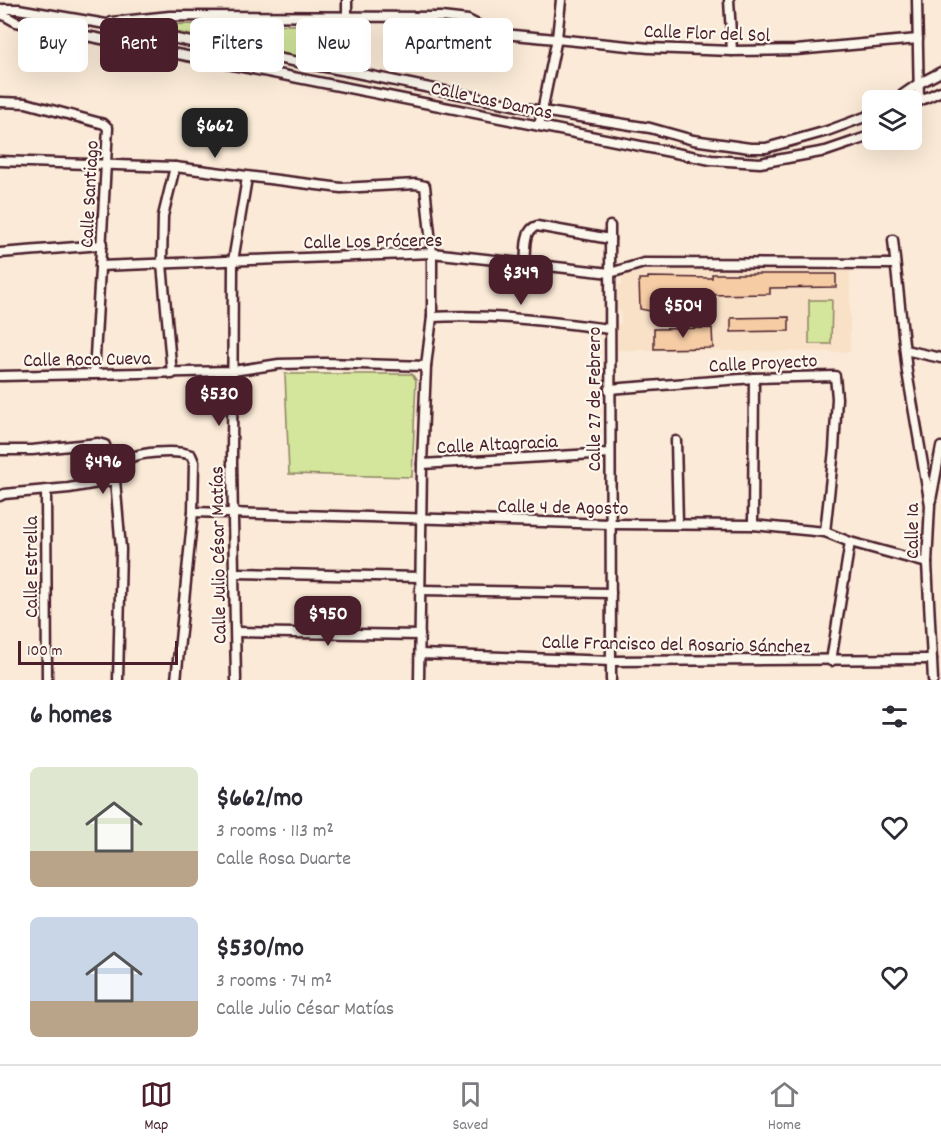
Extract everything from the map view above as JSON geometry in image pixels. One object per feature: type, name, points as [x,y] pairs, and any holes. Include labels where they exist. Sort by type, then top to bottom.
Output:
[{"type":"street","points":[[347,0],[347,16]]},
{"type":"street","points":[[539,126],[557,38],[561,0]]},
{"type":"street","points":[[729,0],[732,51]]},
{"type":"street","points":[[917,0],[917,90]]},
{"type":"street","name":"Calle Las Damas","points":[[0,11],[18,9],[100,23]]},
{"type":"street","name":"Calle Las Damas","points":[[0,11],[16,22],[711,160],[760,163],[826,151],[862,139]]},
{"type":"street","name":"Calle Flor del Sol","points":[[151,18],[170,16],[441,17],[468,20],[494,33],[649,48],[732,51],[796,50],[918,39]]},
{"type":"street","name":"Calle Las Damas","points":[[178,39],[296,61]]},
{"type":"street","name":"Calle Las Damas","points":[[357,72],[542,111],[650,128],[693,140],[758,148],[826,131],[862,118]]},
{"type":"street","points":[[909,90],[941,72]]},
{"type":"street","points":[[441,105],[444,90]]},
{"type":"street","points":[[922,100],[941,91]]},
{"type":"street","name":"Calle Santiago","points":[[0,102],[26,103],[104,124],[108,128],[94,374]]},
{"type":"street","points":[[758,148],[760,163]]},
{"type":"street","points":[[0,160],[175,167],[341,188],[416,184],[425,186],[432,253],[432,317],[426,366],[422,464],[419,680]]},
{"type":"street","points":[[172,374],[162,264],[163,216],[175,167]]},
{"type":"street","name":"Calle Julio César Matías","points":[[236,680],[233,513],[233,261],[247,177]]},
{"type":"street","name":"Calle 27 de Febrero","points":[[610,226],[611,680]]},
{"type":"street","points":[[525,264],[528,232],[532,227],[610,239]]},
{"type":"street","name":"Calle 1a","points":[[893,240],[916,432],[930,505],[927,563],[936,624],[932,660],[933,680]]},
{"type":"street","points":[[0,253],[102,245]]},
{"type":"street","name":"Calle Los Próceres","points":[[100,266],[432,253],[610,273],[644,263],[895,264]]},
{"type":"street","points":[[432,317],[468,315],[557,322],[609,329]]},
{"type":"street","points":[[905,350],[941,358]]},
{"type":"street","name":"Calle Roca Cueva","points":[[0,376],[172,374],[232,371],[302,363],[426,366]]},
{"type":"street","name":"Calle Proyecto","points":[[609,389],[754,378],[835,376],[837,398],[834,450],[825,532]]},
{"type":"street","points":[[753,525],[754,378]]},
{"type":"street","points":[[676,441],[678,524]]},
{"type":"street","points":[[0,450],[32,450],[98,442],[105,445],[115,480],[121,549],[118,680]]},
{"type":"street","points":[[930,505],[941,447]]},
{"type":"street","points":[[115,480],[123,463],[138,454],[183,452],[191,455],[194,462],[193,512],[176,680]]},
{"type":"street","name":"Calle Altagracia","points":[[422,464],[610,453]]},
{"type":"street","points":[[0,496],[115,480]]},
{"type":"street","name":"Calle Estrella","points":[[46,491],[47,680]]},
{"type":"street","name":"Calle 4 de Agosto","points":[[193,512],[610,524],[753,525],[825,532],[850,542],[927,563]]},
{"type":"street","points":[[831,661],[850,542]]},
{"type":"street","points":[[235,573],[420,577]]},
{"type":"street","points":[[420,590],[610,593]]},
{"type":"street","points":[[236,632],[420,635]]},
{"type":"street","name":"Calle Francisco del Rosario Sánchez","points":[[420,654],[611,661],[932,660]]},
{"type":"shaded area","points":[[648,270],[850,270],[850,352],[616,350],[616,324],[621,323],[621,311],[617,310],[618,285],[622,285],[622,275]]},
{"type":"green space","points":[[178,24],[190,24],[190,35],[178,32]]},
{"type":"green space","points":[[284,25],[296,25],[296,56],[284,54]]},
{"type":"green space","points":[[809,300],[832,300],[831,344],[809,344]]},
{"type":"green space","points":[[285,374],[412,374],[416,380],[412,477],[289,474]]},
{"type":"building","points":[[712,274],[836,274],[836,287],[770,288],[770,294],[705,295],[705,308],[650,311],[640,309],[639,279],[648,279],[648,277],[712,278]]},
{"type":"building","points":[[789,317],[789,331],[731,332],[731,318]]},
{"type":"building","points":[[712,328],[713,348],[654,349],[654,329]]}]
